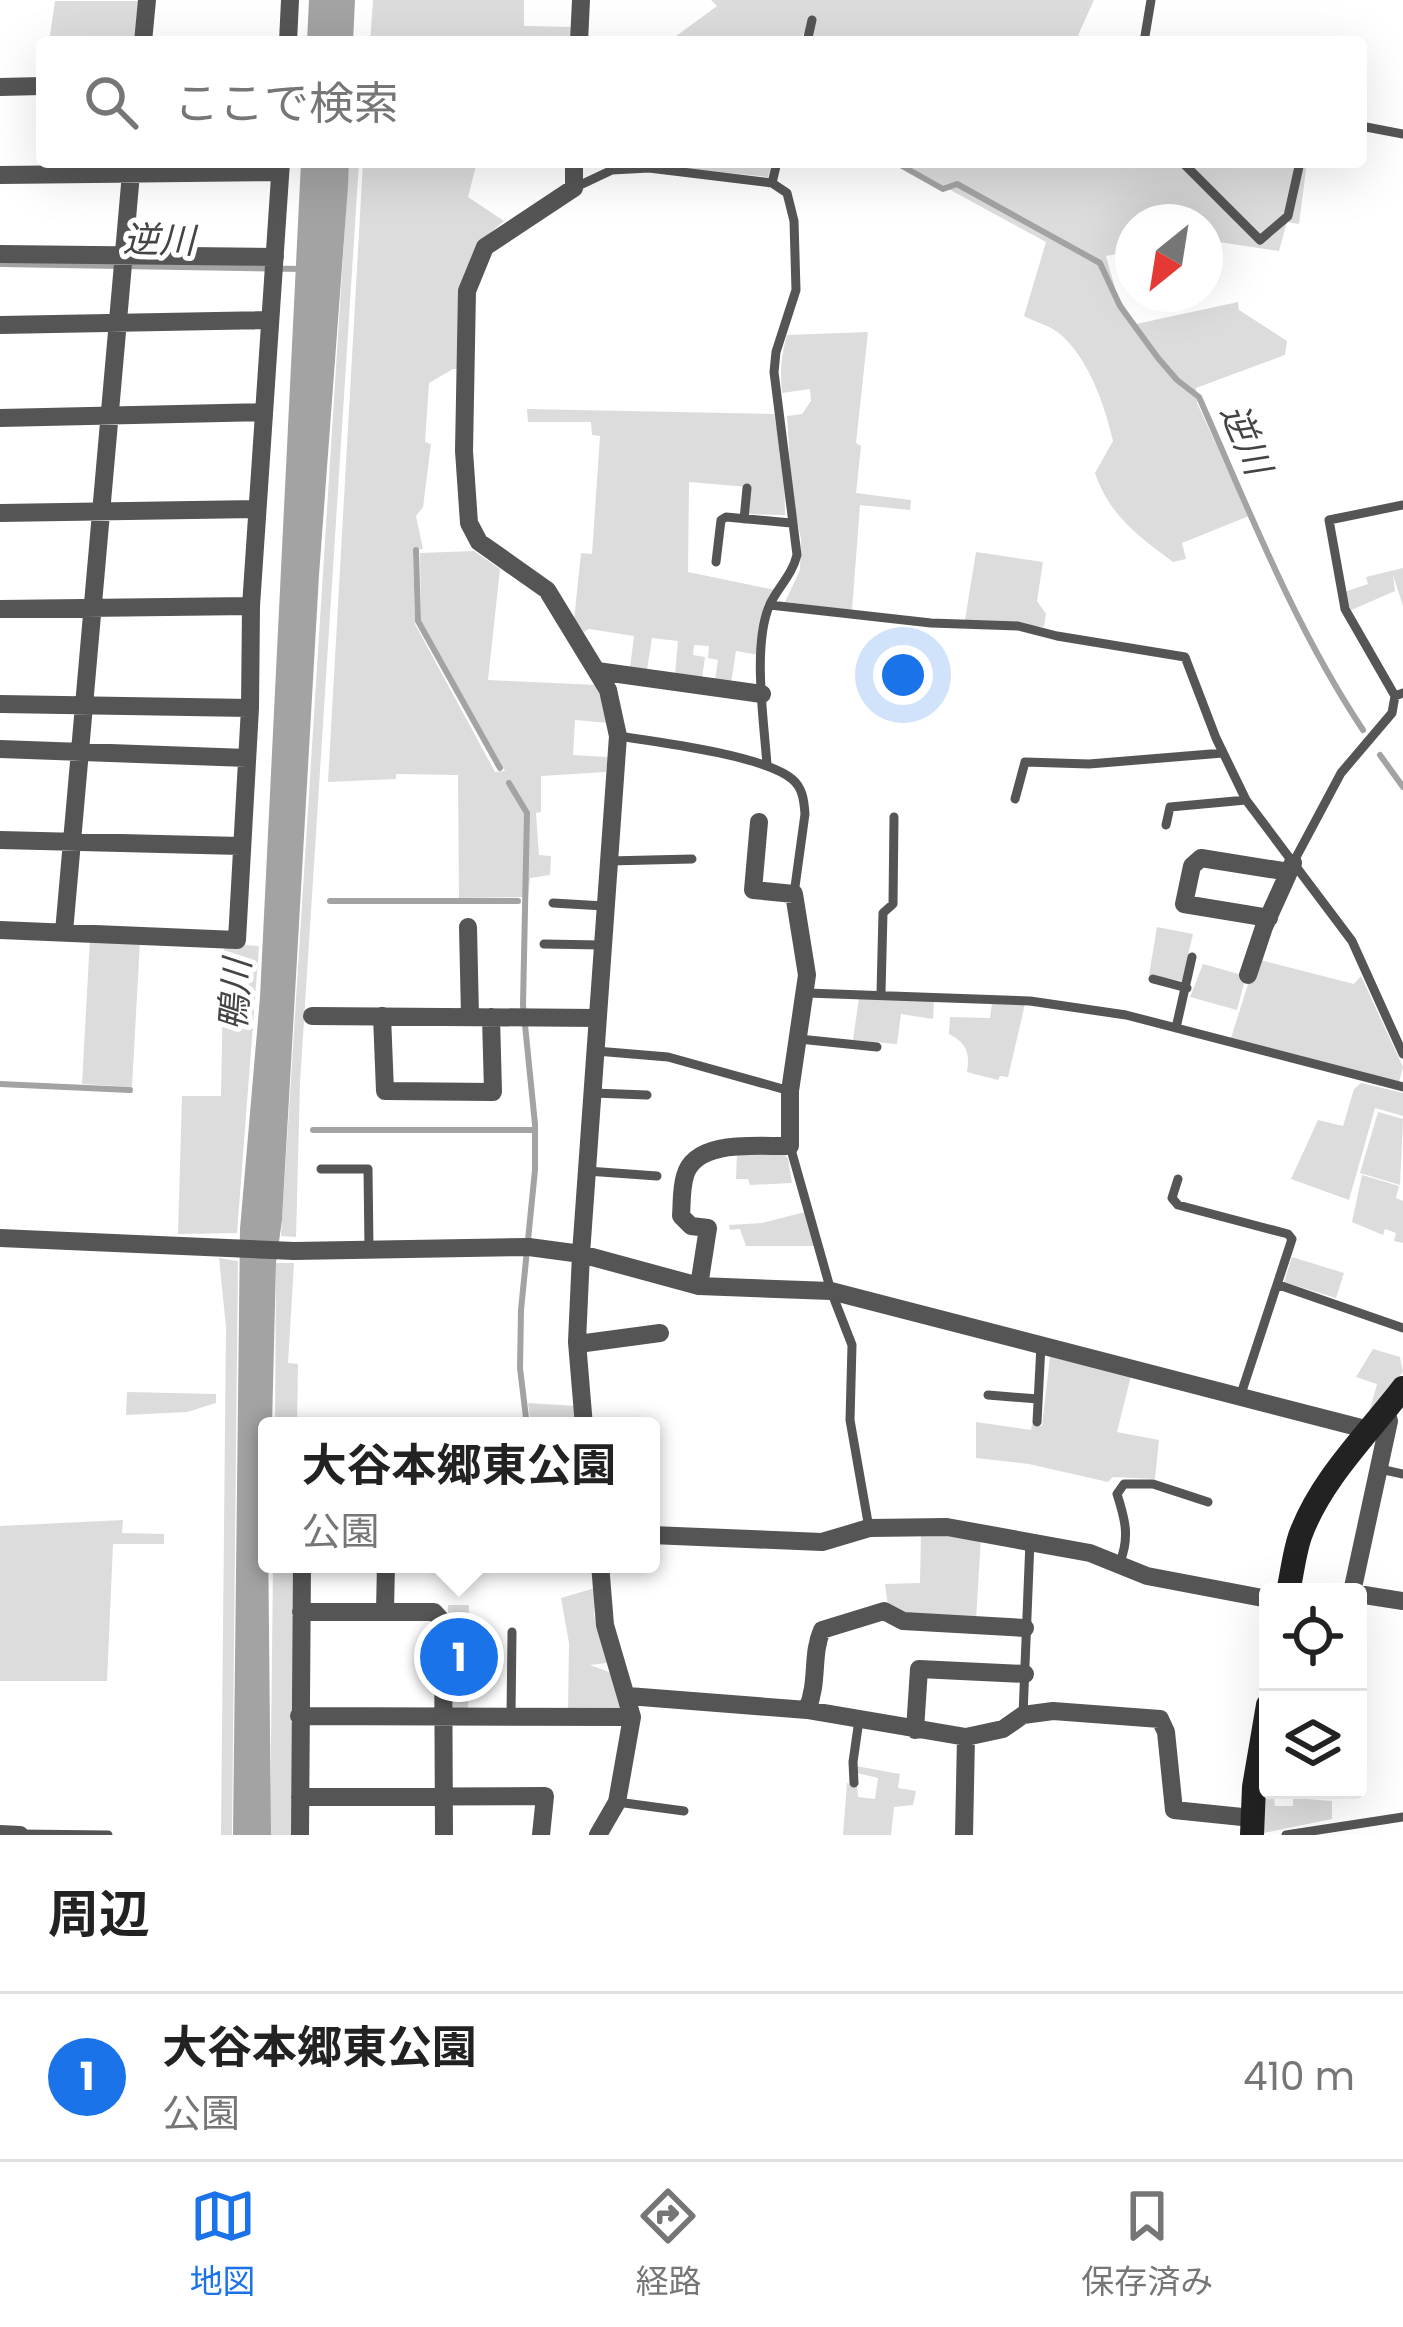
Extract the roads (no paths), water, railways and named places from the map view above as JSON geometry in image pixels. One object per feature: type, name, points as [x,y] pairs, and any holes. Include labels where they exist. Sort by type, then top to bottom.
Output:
[{"type":"main road","points":[[1290,1583],[1299,1538],[1314,1506],[1403,1388]]},
{"type":"main road","points":[[1252,1826],[1259,1773]]},
{"type":"street","points":[[144,36],[147,0]]},
{"type":"street","points":[[287,36],[290,0]]},
{"type":"street","points":[[579,36],[580,0]]},
{"type":"street","points":[[0,87],[36,86]]},
{"type":"street","points":[[0,175],[206,168]]},
{"type":"street","points":[[0,931],[237,940],[251,606],[280,168]]},
{"type":"street","points":[[574,168],[574,188],[485,247],[467,291],[464,451],[469,523],[479,542],[547,590],[612,701],[618,736],[581,1254],[578,1344],[583,1417]]},
{"type":"street","points":[[64,932],[131,169]]},
{"type":"street","points":[[0,254],[274,264]]},
{"type":"street","points":[[0,325],[271,320]]},
{"type":"street","points":[[0,418],[264,412]]},
{"type":"street","points":[[0,513],[257,509]]},
{"type":"street","points":[[0,609],[251,606]]},
{"type":"street","points":[[597,671],[762,694]]},
{"type":"street","points":[[0,704],[250,708]]},
{"type":"street","points":[[0,749],[247,758]]},
{"type":"street","points":[[699,1286],[708,1228],[691,1226],[681,1216],[685,1172],[696,1159],[725,1147],[790,1146],[790,1090],[807,975],[794,894],[753,890],[760,822]]},
{"type":"street","points":[[0,841],[242,846]]},
{"type":"street","points":[[1248,975],[1291,868],[1201,858],[1192,866],[1184,904],[1269,918]]},
{"type":"street","points":[[468,927],[470,1016]]},
{"type":"street","points":[[312,1016],[598,1018]]},
{"type":"street","points":[[382,1016],[385,1091],[493,1092],[491,1017]]},
{"type":"street","points":[[0,1238],[294,1251],[523,1248],[581,1254],[699,1286],[831,1291],[1369,1430]]},
{"type":"street","points":[[578,1344],[660,1333]]},
{"type":"street","points":[[1357,1583],[1389,1421],[1386,1410]]},
{"type":"street","points":[[660,1535],[822,1542],[868,1528],[947,1527],[1030,1540],[1120,1562],[1147,1576],[1259,1597]]},
{"type":"street","points":[[300,1835],[302,1573]]},
{"type":"street","points":[[385,1611],[386,1573]]},
{"type":"street","points":[[598,1835],[617,1802],[632,1717],[605,1625],[601,1573]]},
{"type":"street","points":[[1367,1595],[1403,1600]]},
{"type":"street","points":[[807,1710],[816,1690],[817,1643],[822,1630],[884,1611],[903,1621],[1025,1628]]},
{"type":"street","points":[[301,1612],[434,1612],[443,1622],[444,1835]]},
{"type":"street","points":[[915,1730],[919,1669],[1025,1674]]},
{"type":"street","points":[[628,1696],[807,1710],[966,1737],[1003,1729],[1024,1715],[1053,1711],[1160,1719],[1166,1732],[1174,1810],[1252,1826]]},
{"type":"street","points":[[299,1716],[632,1717]]},
{"type":"street","points":[[964,1835],[966,1737]]},
{"type":"street","points":[[300,1797],[545,1796],[541,1835]]},
{"type":"street","points":[[0,1834],[20,1834]]},
{"type":"lane","points":[[1145,36],[1151,0]]},
{"type":"lane","points":[[808,36],[812,20]]},
{"type":"lane","points":[[1367,127],[1403,134]]},
{"type":"lane","points":[[574,188],[612,170],[649,168],[772,183],[787,193],[794,221],[796,290],[774,372],[797,555],[794,571],[770,605],[762,694],[767,765]]},
{"type":"lane","points":[[772,183],[776,168]]},
{"type":"lane","points":[[1188,168],[1260,240],[1288,216],[1299,168]]},
{"type":"lane","points":[[744,519],[746,488]]},
{"type":"lane","points":[[1291,868],[1341,773],[1392,713],[1399,694],[1345,609],[1329,520],[1403,505]]},
{"type":"lane","points":[[716,562],[721,520],[791,523]]},
{"type":"lane","points":[[770,605],[1018,626],[1172,652],[1190,663],[1222,753],[1246,800],[1291,868],[1352,941],[1403,1054]]},
{"type":"lane","points":[[618,736],[767,765],[793,779],[804,800],[794,894]]},
{"type":"lane","points":[[1015,799],[1025,761],[1089,764],[1222,753]]},
{"type":"lane","points":[[1166,825],[1170,806],[1246,800]]},
{"type":"lane","points":[[881,993],[884,913],[893,904],[894,817]]},
{"type":"lane","points":[[608,861],[692,859]]},
{"type":"lane","points":[[553,903],[604,906]]},
{"type":"lane","points":[[544,944],[602,945]]},
{"type":"lane","points":[[1176,1028],[1192,957]]},
{"type":"lane","points":[[1153,980],[1187,988]]},
{"type":"lane","points":[[804,993],[1030,1001],[1126,1015],[1403,1087]]},
{"type":"lane","points":[[797,1039],[877,1047]]},
{"type":"lane","points":[[596,1051],[668,1058],[790,1090]]},
{"type":"lane","points":[[593,1093],[647,1095]]},
{"type":"lane","points":[[790,1146],[831,1291],[852,1346],[850,1420],[868,1528]]},
{"type":"lane","points":[[321,1168],[368,1169],[369,1249]]},
{"type":"lane","points":[[587,1171],[656,1176]]},
{"type":"lane","points":[[1178,1179],[1172,1198],[1178,1205],[1288,1234],[1292,1246],[1240,1396]]},
{"type":"lane","points":[[1279,1285],[1403,1328]]},
{"type":"lane","points":[[1036,1422],[1041,1345]]},
{"type":"lane","points":[[988,1395],[1038,1399]]},
{"type":"lane","points":[[1380,1469],[1403,1474]]},
{"type":"lane","points":[[1120,1562],[1126,1525],[1118,1494],[1124,1484],[1153,1484],[1208,1502]]},
{"type":"lane","points":[[1024,1715],[1030,1540]]},
{"type":"lane","points":[[511,1716],[512,1632]]},
{"type":"lane","points":[[854,1783],[859,1720]]},
{"type":"lane","points":[[617,1802],[684,1811]]},
{"type":"lane","points":[[1286,1835],[1403,1816]]},
{"type":"lane","points":[[20,1834],[108,1835]]},
{"type":"waterway","name":"逆川","points":[[906,168],[943,189],[957,184],[1100,263],[1120,306],[1158,358],[1199,397],[1294,609],[1363,730]]},
{"type":"waterway","name":"逆川","points":[[0,264],[302,269]]},
{"type":"waterway","points":[[416,550],[418,621],[500,768]]},
{"type":"waterway","name":"逆川","points":[[1380,755],[1403,787]]},
{"type":"waterway","points":[[509,783],[527,813],[523,1005],[535,1170],[521,1310],[520,1368],[526,1417]]},
{"type":"waterway","points":[[330,901],[518,901]]},
{"type":"waterway","points":[[0,1084],[130,1090]]},
{"type":"waterway","points":[[313,1130],[535,1130]]},
{"type":"place","name":"大谷本郷東公園","points":[[459,1657]]},
{"type":"water label","name":"鴨川","points":[[235,995]]}]
